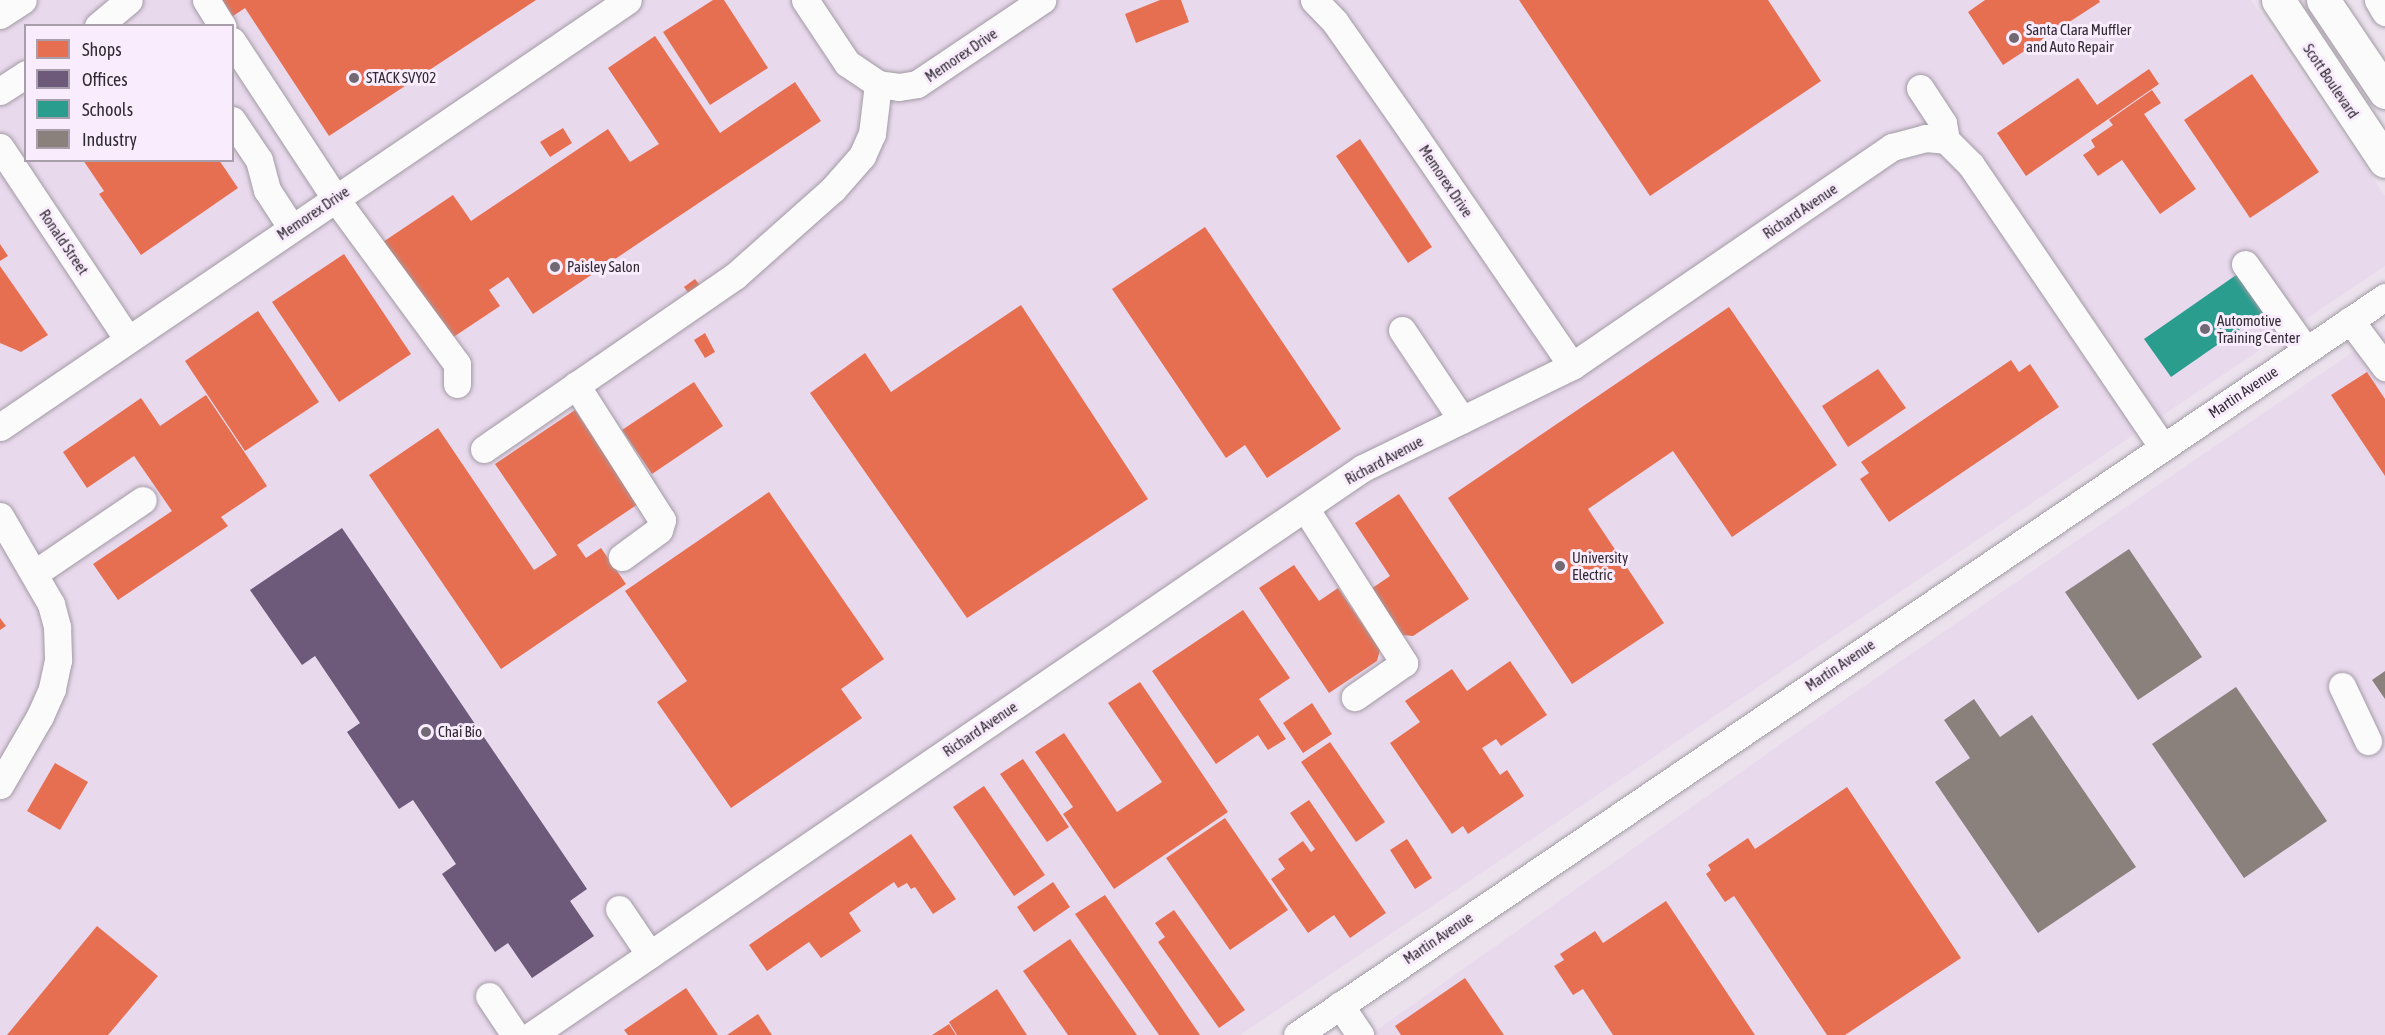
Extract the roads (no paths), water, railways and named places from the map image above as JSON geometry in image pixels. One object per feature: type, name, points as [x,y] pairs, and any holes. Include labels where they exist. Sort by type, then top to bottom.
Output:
[{"type":"main road","name":"Scott Boulevard","points":[[2278,0],[2385,161]]},
{"type":"main road","points":[[2323,0],[2385,93]]},
{"type":"street","points":[[0,15],[23,0]]},
{"type":"street","points":[[101,24],[125,7],[129,0]]},
{"type":"street","points":[[206,0],[221,24]]},
{"type":"street","name":"Memorex Drive","points":[[0,427],[628,0]]},
{"type":"street","points":[[484,449],[735,276],[833,189],[862,156],[872,134],[878,84],[847,63],[805,0]]},
{"type":"street","name":"Memorex Drive","points":[[878,84],[917,84],[1042,0]]},
{"type":"street","name":"Memorex Drive","points":[[1314,0],[1335,22],[1400,114],[1572,366]]},
{"type":"street","points":[[2378,0],[2385,12]]},
{"type":"street","points":[[234,44],[335,198],[458,364],[457,384]]},
{"type":"street","points":[[0,91],[24,75]]},
{"type":"street","points":[[1920,88],[1943,123],[1946,140],[1971,165],[2162,446]]},
{"type":"street","points":[[234,123],[259,160],[267,190],[291,227]]},
{"type":"street","name":"Richard Avenue","points":[[532,1035],[1363,468],[1572,366],[1892,147],[1925,138],[1946,140]]},
{"type":"street","name":"Ronald Street","points":[[0,147],[128,338]]},
{"type":"street","points":[[2245,264],[2306,350]]},
{"type":"street","name":"Martin Avenue","points":[[1297,1035],[2162,446],[2385,297]]},
{"type":"street","points":[[2350,320],[2385,367]]},
{"type":"street","points":[[1402,330],[1462,420]]},
{"type":"street","points":[[576,385],[662,520],[659,530],[622,556]]},
{"type":"street","points":[[35,573],[143,500]]},
{"type":"street","points":[[1305,508],[1404,663],[1355,697]]},
{"type":"street","points":[[0,516],[35,573],[57,627],[58,660],[40,716],[0,785]]},
{"type":"street","points":[[2342,686],[2368,741]]},
{"type":"street","points":[[619,909],[650,955]]},
{"type":"street","points":[[489,996],[515,1035]]},
{"type":"street","points":[[1340,1005],[1360,1035]]},
{"type":"place","name":"Santa Clara Muffler and Auto Repair","points":[[2014,38]]},
{"type":"place","name":"STACK SVY02","points":[[354,78]]},
{"type":"place","name":"Paisley Salon","points":[[555,267]]},
{"type":"place","name":"Automotive Training Center","points":[[2205,329]]},
{"type":"place","name":"University Electric","points":[[1560,566]]},
{"type":"place","name":"Chai Bio","points":[[426,732]]}]
